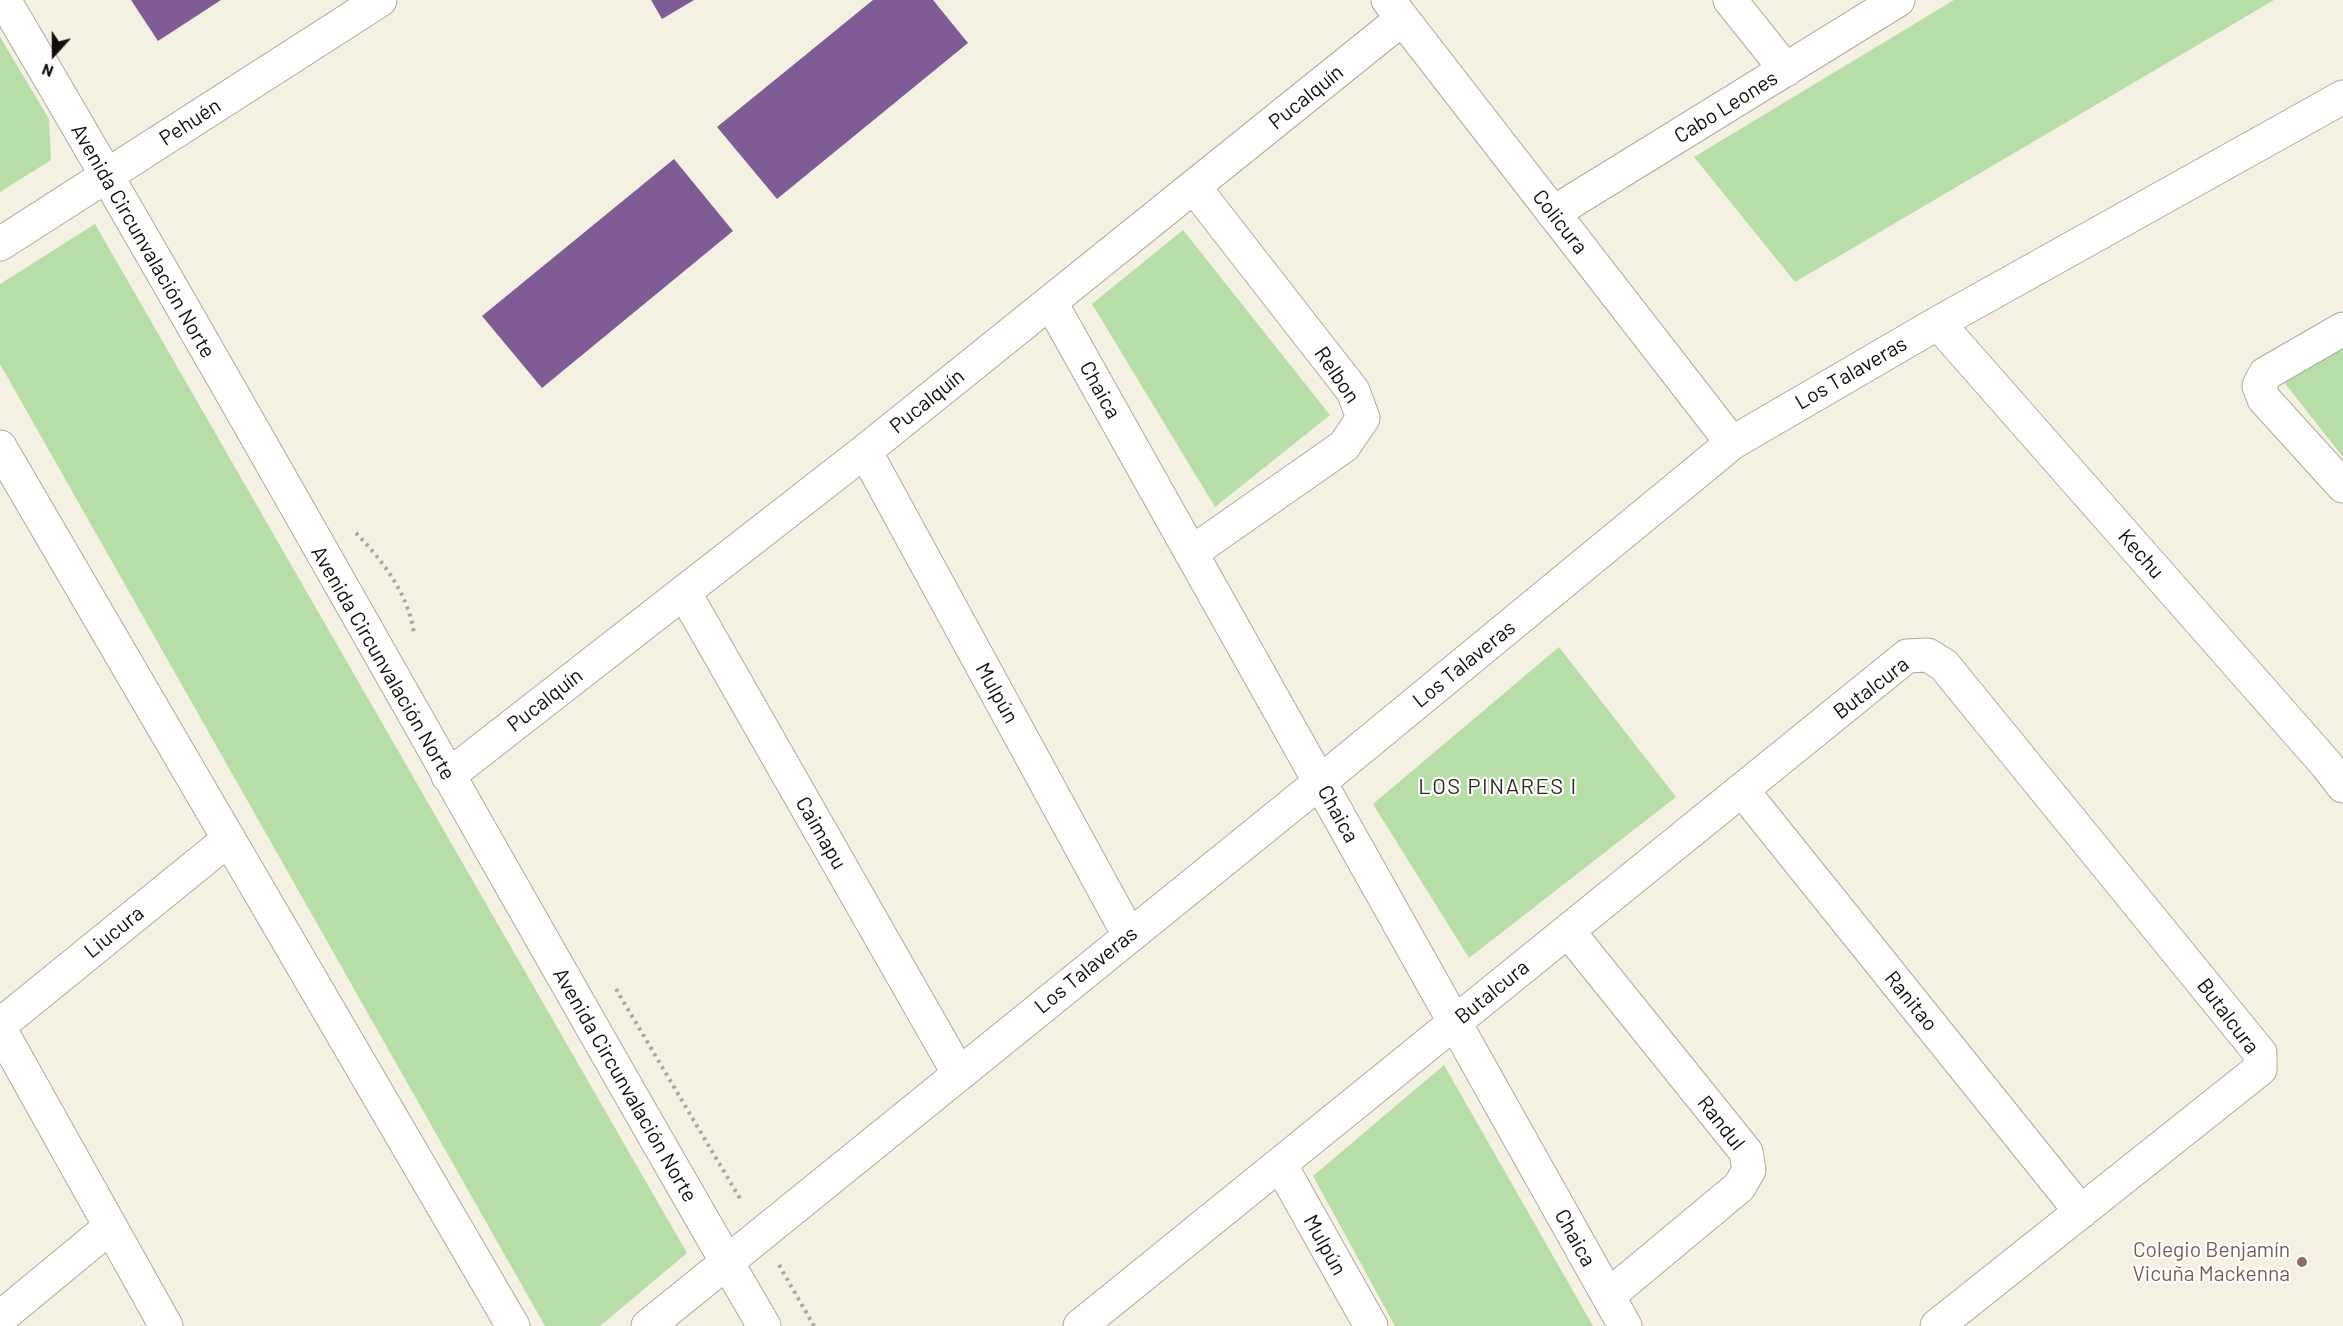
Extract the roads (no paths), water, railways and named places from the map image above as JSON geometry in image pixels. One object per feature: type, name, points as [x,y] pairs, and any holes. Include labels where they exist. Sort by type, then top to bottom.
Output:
[{"type":"street","name":"Avenida Circunvalación Norte","points":[[4,0],[108,176],[448,776],[764,1326]]},
{"type":"street","name":"Pehuén","points":[[0,244],[380,0]]},
{"type":"street","points":[[1730,0],[1786,70]]},
{"type":"street","name":"Cabo Leones","points":[[1553,213],[1898,0]]},
{"type":"street","name":"Pucalquín","points":[[448,776],[865,451],[1194,188],[1395,10]]},
{"type":"street","name":"Colicura","points":[[1395,10],[1732,443]]},
{"type":"street","name":"Los Talaveras","points":[[648,1326],[1320,782],[1732,443],[1938,323],[2343,97]]},
{"type":"street","name":"Relbon","points":[[1191,553],[1344,446],[1363,418],[1353,391],[1194,188]]},
{"type":"street","name":"Chaica","points":[[1051,303],[1625,1326]]},
{"type":"street","name":"Kechu","points":[[1938,323],[2337,768]]},
{"type":"street","points":[[2343,329],[2265,374],[2259,386],[2264,399],[2343,486]]},
{"type":"street","points":[[0,447],[513,1326]]},
{"type":"street","name":"Mulpún","points":[[865,451],[1129,935]]},
{"type":"street","name":"Caimapu","points":[[684,592],[959,1074]]},
{"type":"street","name":"Butalcura","points":[[1092,1322],[1280,1164],[1907,656],[1929,656],[1944,665],[2260,1053],[2260,1069],[1937,1326]]},
{"type":"street","name":"Ranitao","points":[[1743,790],[2080,1212]]},
{"type":"street","name":"Liucura","points":[[0,1025],[229,839]]},
{"type":"street","name":"Randul","points":[[1568,931],[1746,1152],[1749,1170],[1739,1187],[1608,1296]]},
{"type":"street","points":[[0,1029],[166,1326]]},
{"type":"street","name":"Mulpún","points":[[1280,1164],[1371,1326]]},
{"type":"street","points":[[0,1318],[110,1227]]},
{"type":"place","name":"Colegio Benjamín Vicuña Mackenna","points":[[2302,1262]]},
{"type":"district","name":"LOS PINARES I","points":[[1498,787]]}]
